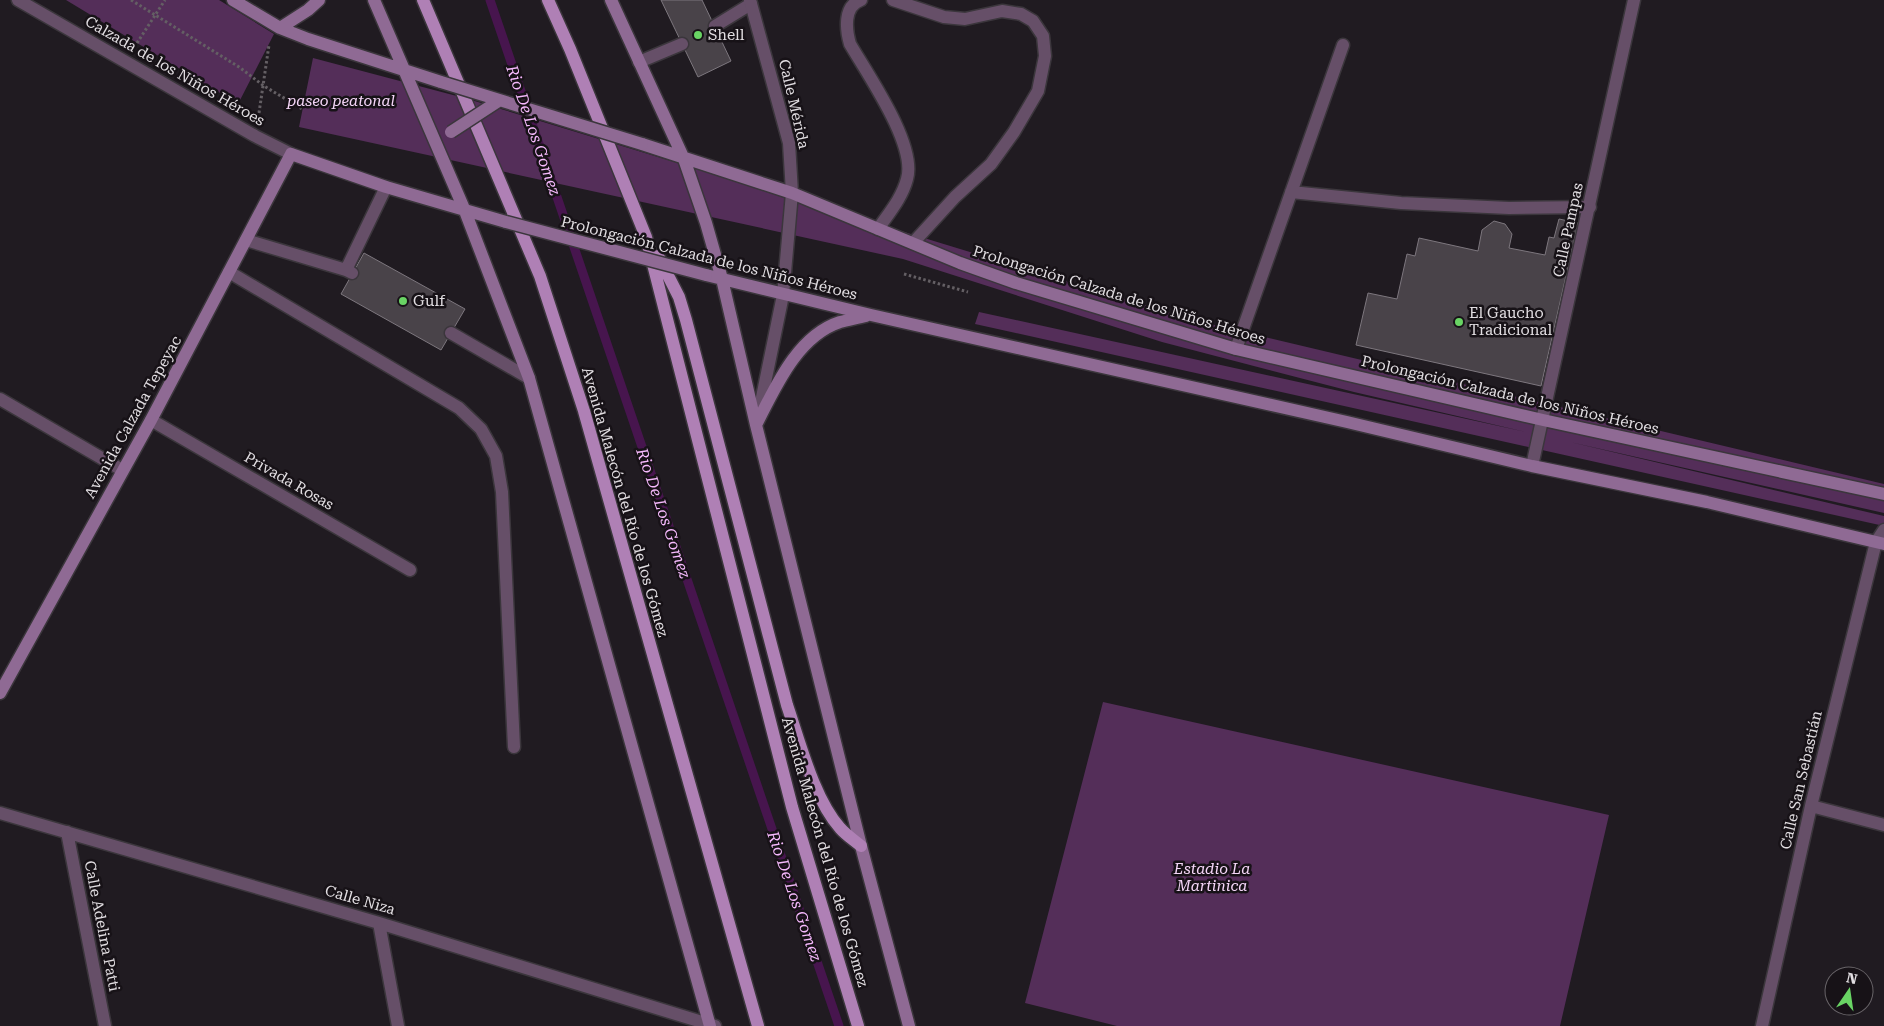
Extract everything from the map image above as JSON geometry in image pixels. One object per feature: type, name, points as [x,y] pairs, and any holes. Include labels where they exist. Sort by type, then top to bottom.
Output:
[{"type":"main road","name":"Avenida Malecón del Río de los Gómez","points":[[423,0],[540,276],[584,410],[758,1026]]},
{"type":"main road","name":"Avenida Malecón del Río de los Gómez","points":[[548,0],[570,49],[646,236],[792,807],[858,1026]]},
{"type":"main road","points":[[554,0],[570,49]]},
{"type":"main road","points":[[646,236],[668,273],[682,305],[787,705],[803,753],[827,809],[841,828],[861,846]]},
{"type":"street","name":"Calzada de los Niños Héroes","points":[[18,0],[254,136],[291,154]]},
{"type":"street","points":[[233,0],[276,26],[308,10],[319,0]]},
{"type":"street","points":[[374,0],[402,70],[438,146],[465,211],[529,378],[711,1025]]},
{"type":"street","points":[[611,0],[684,159],[706,222],[722,279],[756,425],[861,846],[909,1026]]},
{"type":"street","points":[[861,0],[857,2],[848,14],[846,29],[850,44],[901,134],[908,158],[908,178],[900,198],[878,229]]},
{"type":"street","points":[[893,0],[944,17],[965,19],[1002,11],[1021,14],[1033,21],[1044,36],[1045,56],[1038,91],[1014,132],[990,164],[955,197],[913,243]]},
{"type":"street","name":"Calle Pampas","points":[[1532,466],[1634,0]]},
{"type":"street","points":[[714,26],[750,2]]},
{"type":"street","name":"Calle Mérida","points":[[750,2],[789,143],[792,193],[783,294],[756,425]]},
{"type":"street","name":"Prolongación Calzada de los Niños Héroes","points":[[276,26],[308,39],[402,70],[642,144],[792,193],[960,263],[1016,283],[1236,349],[1543,420],[1884,494]]},
{"type":"street","points":[[638,62],[682,44]]},
{"type":"street","points":[[1236,349],[1343,44]]},
{"type":"street","points":[[438,146],[451,132],[500,100]]},
{"type":"street","name":"Prolongación Calzada de los Niños Héroes","points":[[291,154],[386,187],[465,211],[783,294],[1337,419],[1532,466],[1706,502],[1880,543]]},
{"type":"street","name":"Avenida Calzada Tepeyac","points":[[0,693],[151,420],[291,154]]},
{"type":"street","points":[[246,240],[349,272],[386,187]]},
{"type":"street","points":[[1291,192],[1401,204],[1509,208],[1590,207]]},
{"type":"street","points":[[229,272],[459,408],[481,429],[496,456],[502,492],[514,747]]},
{"type":"street","points":[[756,425],[776,385],[802,348],[822,332],[838,323],[871,315]]},
{"type":"street","points":[[451,333],[529,378]]},
{"type":"street","points":[[0,399],[122,470]]},
{"type":"street","name":"Privada Rosas","points":[[151,420],[410,570]]},
{"type":"street","name":"Calle San Sebastián","points":[[1762,1026],[1811,806],[1884,530]]},
{"type":"street","points":[[1811,806],[1884,825]]},
{"type":"street","name":"Calle Niza","points":[[0,813],[379,922],[711,1025]]},
{"type":"street","name":"Calle Adelina Patti","points":[[67,832],[105,1026]]},
{"type":"street","points":[[379,922],[398,1026]]},
{"type":"path","points":[[131,0],[304,110]]},
{"type":"path","points":[[125,62],[165,0]]},
{"type":"path","points":[[254,136],[276,26]]},
{"type":"green space","points":[[66,0],[219,0],[274,34],[238,104]]},
{"type":"green space","name":"paseo peatonal","points":[[313,58],[468,99],[1193,320],[1884,484],[1884,513],[1570,442],[1884,516],[1884,526],[975,324],[979,312],[1535,434],[1354,392],[1162,342],[903,259],[299,127]]},
{"type":"green space","name":"Estadio La Martinica","points":[[1103,702],[1609,815],[1560,1026],[1117,1026],[1025,1003]]},
{"type":"building","name":"Shell","points":[[661,0],[702,0],[731,61],[698,77]]},
{"type":"building","name":"El Gaucho Tradicional","points":[[1559,219],[1578,223],[1541,386],[1356,345],[1368,293],[1397,299],[1407,254],[1415,256],[1419,238],[1478,251],[1482,230],[1494,221],[1505,224],[1512,234],[1509,248],[1545,255],[1549,237],[1554,238]]},
{"type":"building","name":"Gulf","points":[[364,253],[465,309],[441,350],[341,294]]},
{"type":"waterway","name":"Rio De Los Gomez","points":[[490,0],[839,1026]]},
{"type":"place","name":"Shell","points":[[698,35]]},
{"type":"place","name":"Gulf","points":[[403,301]]},
{"type":"place","name":"El Gaucho Tradicional","points":[[1459,322]]}]
